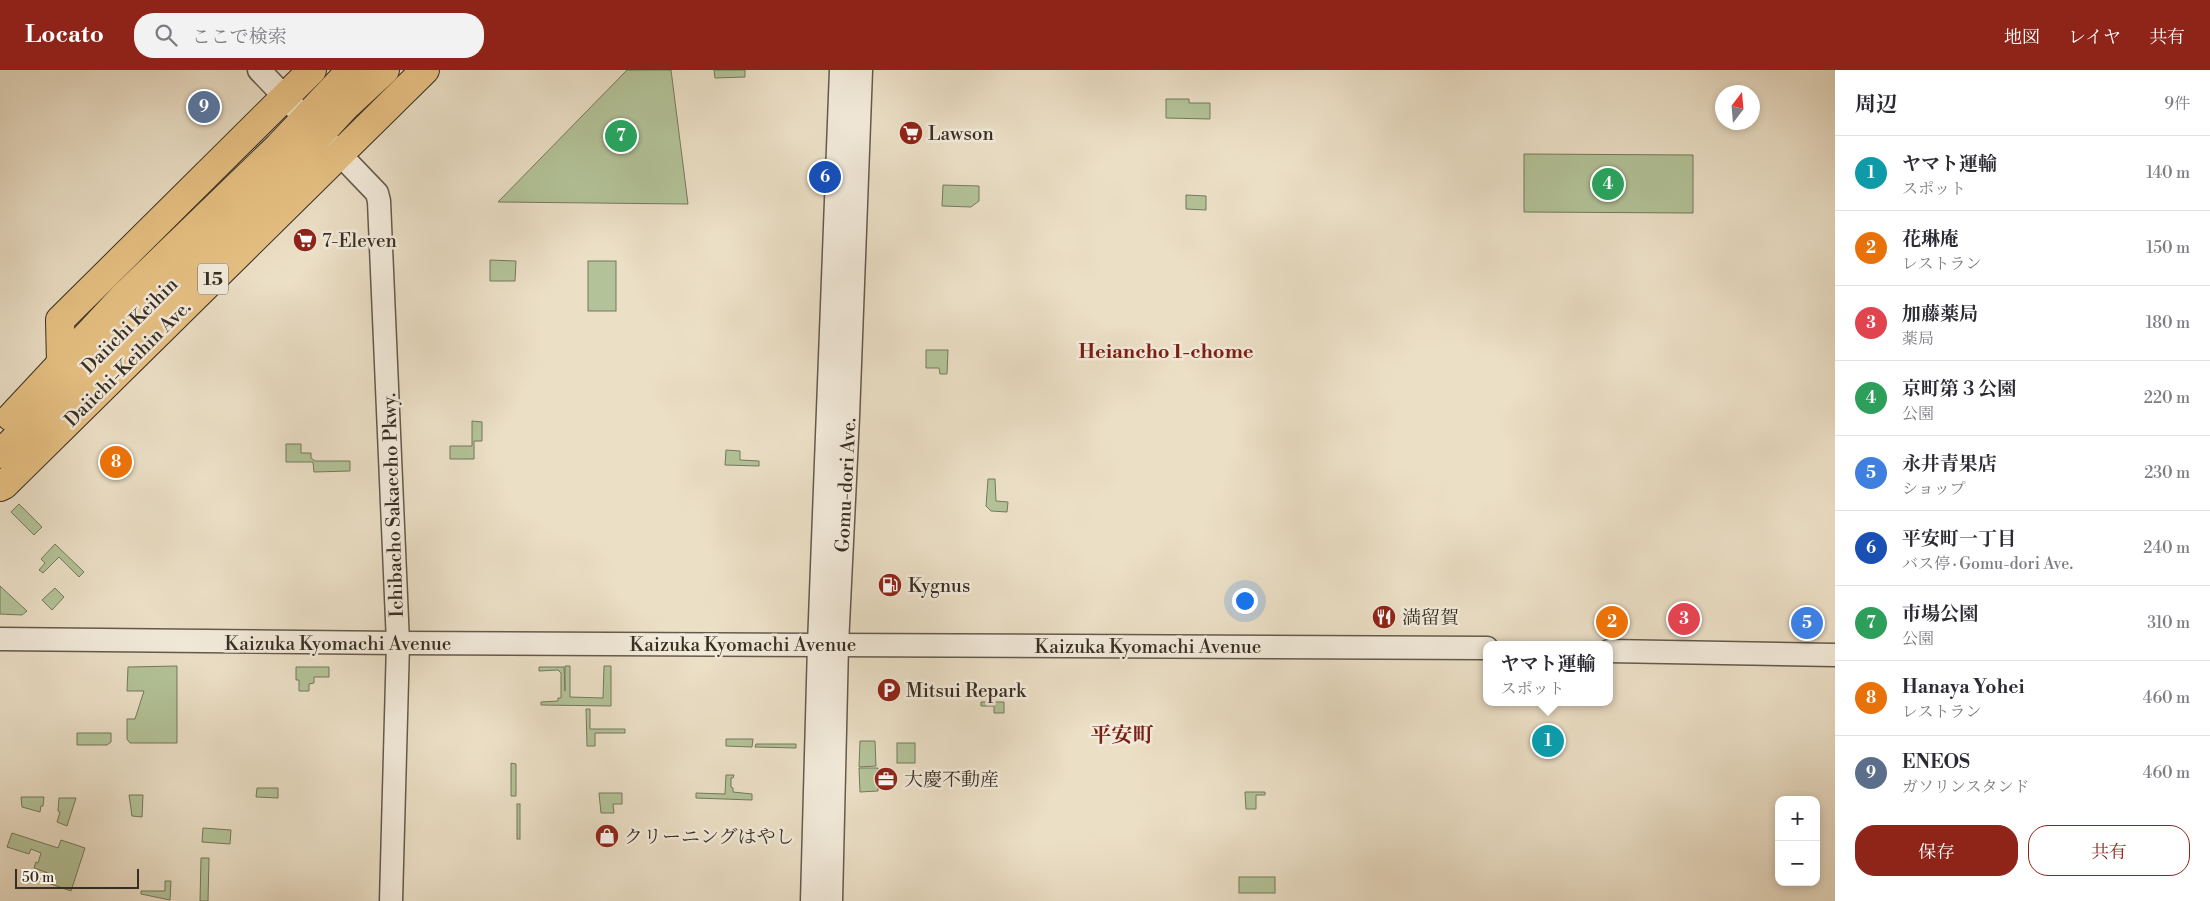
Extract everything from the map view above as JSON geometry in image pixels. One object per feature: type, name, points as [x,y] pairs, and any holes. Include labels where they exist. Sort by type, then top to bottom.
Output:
[{"type":"highway","points":[[61,364],[60,320],[312,70]]},
{"type":"highway","name":"Daiichi Keihin","points":[[0,454],[295,161],[313,126],[351,70]]},
{"type":"highway","name":"Daiichi Keihin","points":[[0,429],[124,297],[279,146],[345,107],[385,70]]},
{"type":"highway","name":"Daiichi-Keihin Ave.","points":[[0,487],[67,424],[425,70]]},
{"type":"street","name":"Ichibacho Sakaecho Pkwy.","points":[[259,70],[377,193],[379,201],[398,643],[391,901]]},
{"type":"street","name":"Gomu-dori Ave.","points":[[831,901],[828,645],[841,70]]},
{"type":"street","name":"Gomu-dori Ave.","points":[[812,901],[828,645],[848,417],[861,70]]},
{"type":"street","name":"Kaizuka Kyomachi Avenue","points":[[0,639],[398,643],[1483,648]]},
{"type":"street","points":[[1613,651],[1835,655]]},
{"type":"green space","points":[[627,70],[671,70],[688,204],[498,202]]},
{"type":"green space","points":[[714,70],[745,70],[745,77],[715,78]]},
{"type":"green space","points":[[1166,99],[1189,99],[1189,103],[1210,103],[1210,119],[1166,118]]},
{"type":"green space","points":[[1524,154],[1693,155],[1693,213],[1524,212]]},
{"type":"green space","points":[[943,185],[979,186],[979,201],[971,207],[942,206]]},
{"type":"green space","points":[[1186,195],[1206,196],[1206,210],[1186,209]]},
{"type":"green space","points":[[490,260],[516,261],[515,281],[490,281]]},
{"type":"green space","points":[[588,261],[616,261],[616,311],[588,311]]},
{"type":"green space","points":[[926,350],[948,350],[947,374],[940,374],[939,368],[926,368]]},
{"type":"green space","points":[[472,421],[482,422],[482,441],[474,441],[474,459],[450,459],[450,446],[472,446]]},
{"type":"green space","points":[[286,444],[301,444],[301,453],[311,453],[311,458],[315,461],[350,461],[350,471],[314,472],[313,462],[286,462]]},
{"type":"green space","points":[[726,450],[740,451],[740,460],[759,461],[759,466],[725,465]]},
{"type":"green space","points":[[988,479],[995,479],[996,501],[1008,502],[1007,512],[991,511],[986,506]]},
{"type":"green space","points":[[19,504],[42,527],[34,535],[11,512]]},
{"type":"green space","points":[[55,544],[84,572],[79,577],[59,557],[43,573],[39,570],[45,563],[41,559]]},
{"type":"green space","points":[[0,586],[27,611],[22,615],[0,614]]},
{"type":"green space","points":[[55,588],[64,597],[52,610],[42,600]]},
{"type":"green space","points":[[177,666],[177,743],[130,743],[127,739],[127,719],[135,719],[144,691],[127,691],[128,667]]},
{"type":"green space","points":[[565,666],[570,666],[570,697],[603,698],[604,666],[611,666],[611,706],[541,705],[541,702],[558,701],[558,698],[561,698],[561,673],[558,670],[539,671],[539,667],[564,667],[565,691]]},
{"type":"green space","points":[[296,667],[329,667],[329,677],[314,677],[314,683],[309,684],[309,691],[299,691],[299,680],[296,680]]},
{"type":"green space","points":[[981,702],[1004,702],[1004,713],[994,713],[994,706],[981,706]]},
{"type":"green space","points":[[586,709],[590,709],[590,729],[625,729],[625,733],[595,733],[595,746],[587,746]]},
{"type":"green space","points":[[77,733],[111,733],[111,742],[107,745],[77,745]]},
{"type":"green space","points":[[726,739],[753,739],[752,747],[726,746]]},
{"type":"green space","points":[[860,741],[875,741],[876,766],[859,767]]},
{"type":"green space","points":[[897,743],[915,743],[915,763],[897,763]]},
{"type":"green space","points":[[756,744],[796,744],[796,748],[755,747]]},
{"type":"green space","points":[[511,763],[516,764],[516,796],[511,796]]},
{"type":"green space","points":[[859,768],[878,768],[878,791],[860,792]]},
{"type":"green space","points":[[726,775],[734,775],[731,778],[733,792],[752,794],[752,800],[696,798],[696,793],[725,794]]},
{"type":"green space","points":[[257,788],[278,788],[278,798],[256,797]]},
{"type":"green space","points":[[1245,792],[1265,792],[1265,795],[1256,795],[1256,809],[1246,809]]},
{"type":"green space","points":[[599,793],[622,793],[622,804],[613,804],[614,813],[601,813]]},
{"type":"green space","points":[[129,795],[143,795],[142,817],[132,816]]},
{"type":"green space","points":[[21,797],[44,797],[40,812],[22,807]]},
{"type":"green space","points":[[59,798],[76,798],[67,826],[57,822],[60,812],[58,811]]},
{"type":"green space","points":[[517,804],[520,804],[520,839],[517,839]]},
{"type":"green space","points":[[203,828],[231,830],[230,844],[202,842]]},
{"type":"green space","points":[[12,833],[58,848],[61,840],[85,848],[71,891],[45,882],[48,873],[34,868],[36,862],[38,863],[41,853],[31,849],[29,854],[7,847]]},
{"type":"green space","points":[[201,858],[209,858],[208,901],[200,901]]},
{"type":"green space","points":[[1239,877],[1275,877],[1275,893],[1239,893]]},
{"type":"green space","points":[[165,881],[171,881],[170,900],[141,894],[141,891],[165,891]]},
{"type":"place","name":"ENEOS","points":[[204,107]]},
{"type":"place","name":"Lawson","points":[[911,133]]},
{"type":"place","name":"市場公園","points":[[621,136]]},
{"type":"place","name":"平安町一丁目","points":[[825,177]]},
{"type":"place","name":"京町第３公園","points":[[1608,184]]},
{"type":"place","name":"7-Eleven","points":[[305,240]]},
{"type":"place","name":"Hanaya Yohei","points":[[116,462]]},
{"type":"place","name":"Kygnus","points":[[890,585]]},
{"type":"place","name":"満留賀","points":[[1384,617]]},
{"type":"place","name":"加藤薬局","points":[[1684,619]]},
{"type":"place","name":"花琳庵","points":[[1612,622]]},
{"type":"place","name":"永井青果店","points":[[1807,623]]},
{"type":"place","name":"Mitsui Repark","points":[[889,690]]},
{"type":"place","name":"ヤマト運輸","points":[[1548,741]]},
{"type":"place","name":"大慶不動産","points":[[886,779]]},
{"type":"place","name":"クリーニングはやし","points":[[607,836]]},
{"type":"district","name":"Heiancho 1-chome","points":[[1166,351]]},
{"type":"district","name":"平安町","points":[[1122,735]]}]
